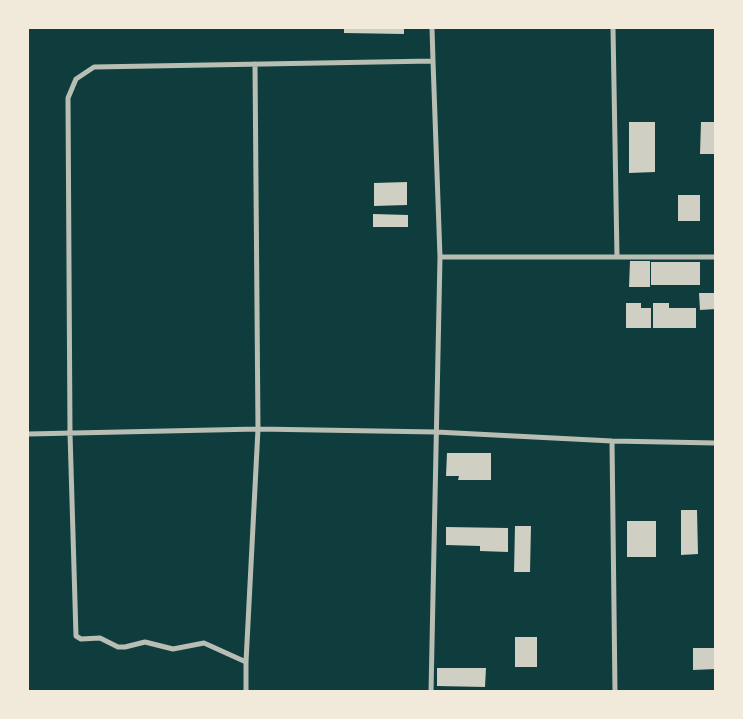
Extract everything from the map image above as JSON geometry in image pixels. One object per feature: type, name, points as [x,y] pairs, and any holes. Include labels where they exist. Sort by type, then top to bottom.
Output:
[{"type":"street","points":[[432,28],[440,257],[432,692]]},
{"type":"street","points":[[613,28],[617,256]]},
{"type":"street","points":[[246,662],[204,643],[173,649],[145,642],[118,647],[100,638],[81,639],[76,636],[70,434],[68,98],[76,79],[94,67],[433,62]]},
{"type":"street","points":[[246,692],[258,429],[255,64]]},
{"type":"street","points":[[440,257],[716,257]]},
{"type":"street","points":[[28,434],[258,429],[436,432],[612,441],[716,443]]},
{"type":"street","points":[[612,441],[616,692]]},
{"type":"building","points":[[344,28],[404,28],[404,34],[344,33]]},
{"type":"building","points":[[629,122],[655,122],[655,172],[629,173]]},
{"type":"building","points":[[701,122],[714,122],[714,154],[700,154]]},
{"type":"building","points":[[407,182],[407,205],[374,206],[374,183]]},
{"type":"building","points":[[678,195],[700,195],[700,221],[678,221]]},
{"type":"building","points":[[373,214],[408,215],[408,227],[373,227]]},
{"type":"building","points":[[630,261],[650,261],[650,287],[629,287]]},
{"type":"building","points":[[651,262],[700,262],[700,285],[651,285]]},
{"type":"building","points":[[699,293],[716,293],[716,309],[700,310]]},
{"type":"building","points":[[626,303],[641,303],[641,308],[651,308],[651,328],[626,328]]},
{"type":"building","points":[[653,303],[669,303],[669,308],[696,308],[696,328],[653,328]]},
{"type":"building","points":[[447,453],[491,453],[491,480],[458,480],[459,476],[446,476]]},
{"type":"building","points":[[681,510],[697,510],[698,554],[681,555]]},
{"type":"building","points":[[627,521],[656,521],[656,557],[627,557]]},
{"type":"building","points":[[515,526],[531,526],[530,572],[514,572]]},
{"type":"building","points":[[446,527],[508,528],[508,552],[480,551],[480,546],[446,545]]},
{"type":"building","points":[[515,637],[537,637],[537,667],[515,667]]},
{"type":"building","points":[[693,648],[716,648],[716,669],[693,670]]},
{"type":"building","points":[[437,668],[486,668],[485,687],[437,686]]}]
